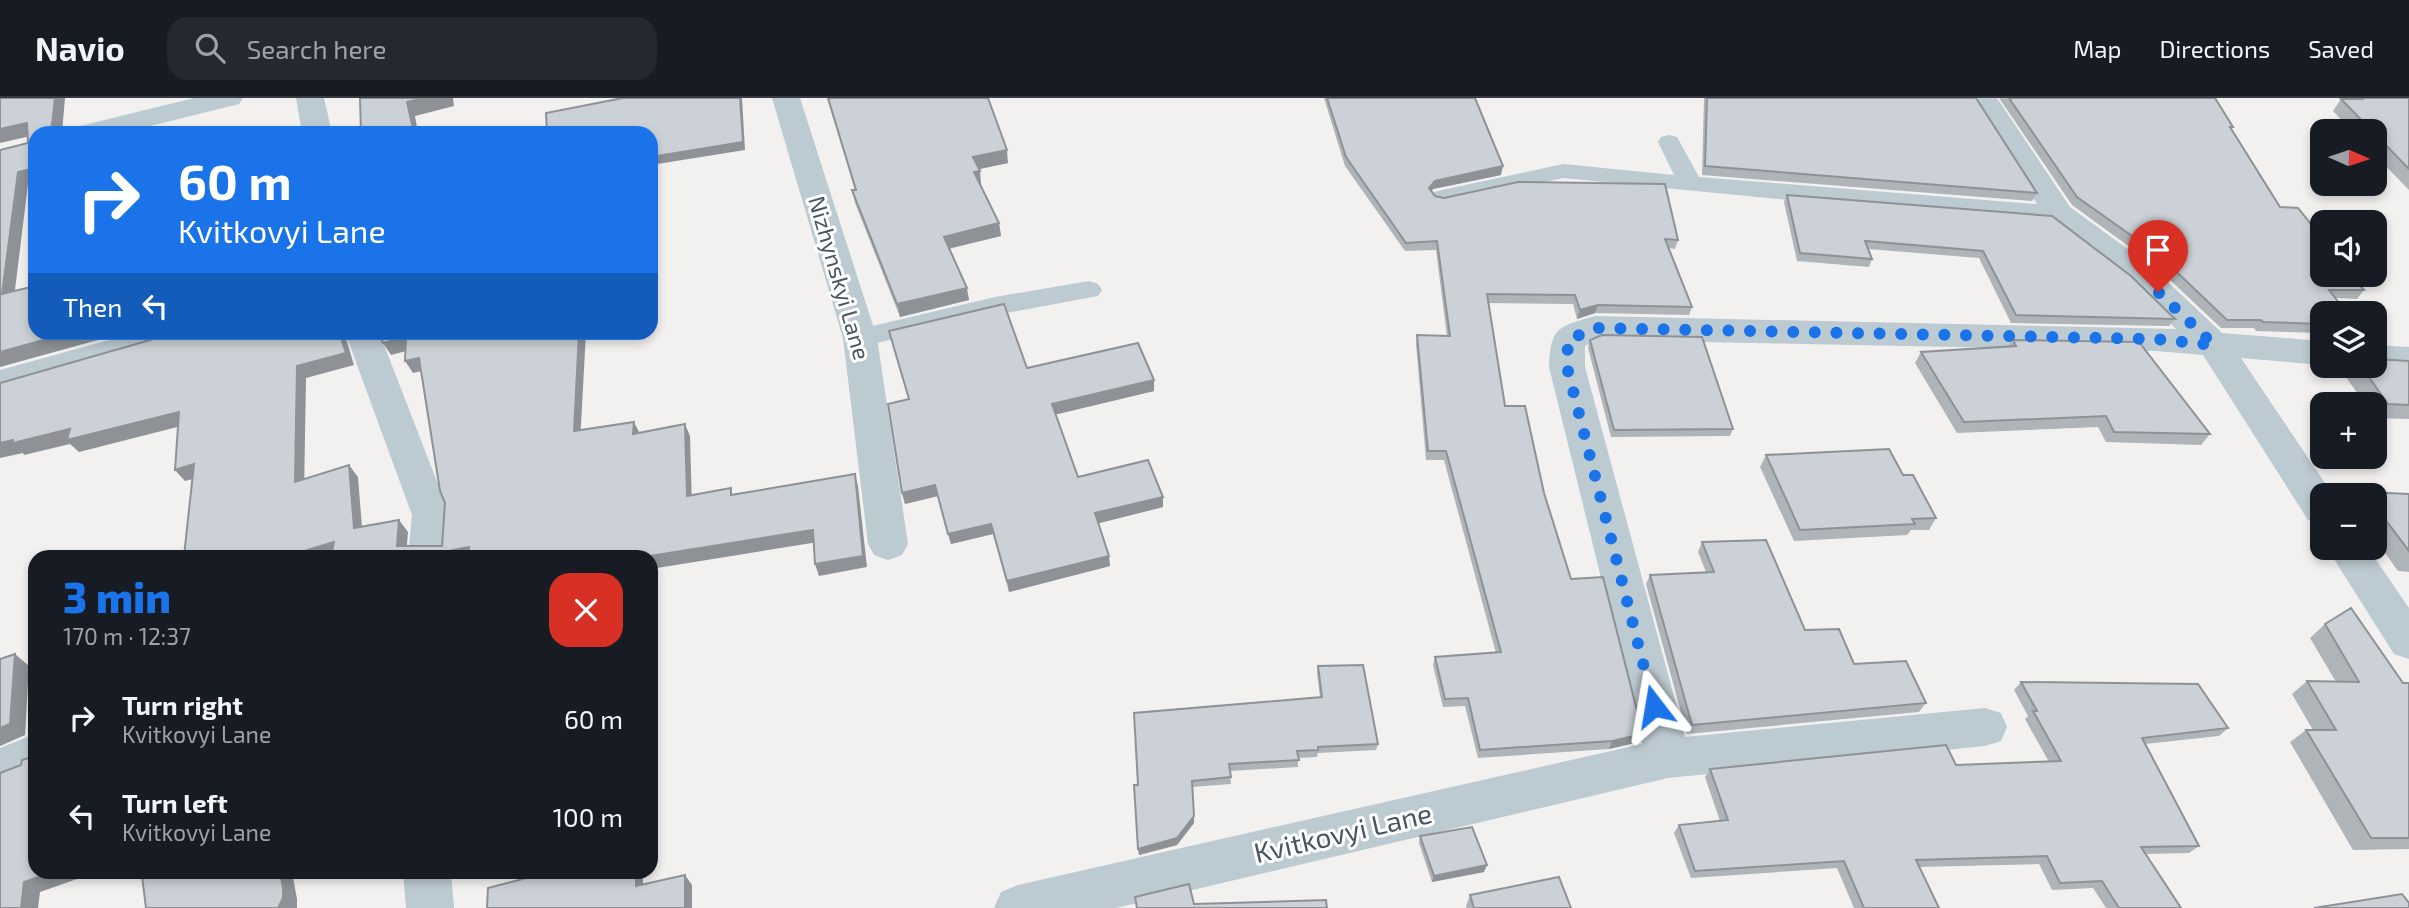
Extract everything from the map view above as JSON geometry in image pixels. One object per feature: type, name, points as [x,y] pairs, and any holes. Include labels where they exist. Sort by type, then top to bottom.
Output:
[{"type":"street","points":[[115,126],[229,98]]},
{"type":"street","points":[[310,98],[316,126]]},
{"type":"street","name":"Nizhynskyi Lane","points":[[786,98],[860,338],[888,544]]},
{"type":"street","points":[[1983,98],[2059,214],[2139,274],[2214,345],[2310,491]]},
{"type":"street","points":[[1668,758],[1567,367],[1568,340],[1595,328],[2156,339],[2310,352]]},
{"type":"street","points":[[0,383],[154,340]]},
{"type":"street","points":[[365,340],[431,514],[428,550]]},
{"type":"street","points":[[2387,358],[2409,359]]},
{"type":"street","points":[[2355,560],[2409,642]]},
{"type":"street","name":"Kvitkovyi Lane","points":[[1018,908],[1668,758],[1985,727]]},
{"type":"street","points":[[0,768],[28,757]]},
{"type":"street","points":[[428,879],[430,908]]},
{"type":"lane","points":[[1669,142],[1690,182]]},
{"type":"lane","points":[[1442,197],[1563,171],[2059,214]]},
{"type":"lane","points":[[860,338],[995,306],[1089,290]]},
{"type":"building","points":[[0,98],[55,98],[52,126],[28,126],[28,143],[27,123],[0,129]]},
{"type":"building","points":[[360,98],[424,98],[407,102],[412,126],[361,126]]},
{"type":"building","points":[[623,98],[740,98],[743,142],[658,156],[658,126],[547,126],[546,113]]},
{"type":"building","points":[[828,98],[988,98],[1007,150],[973,157],[980,171],[974,172],[999,223],[944,237],[967,288],[897,304],[852,190],[856,190]]},
{"type":"building","points":[[1327,98],[1475,98],[1503,166],[1435,181],[1429,188],[1435,196],[1444,198],[1518,182],[1665,184],[1678,240],[1665,239],[1692,307],[1598,305],[1580,310],[1575,295],[1487,294],[1505,406],[1525,406],[1544,493],[1571,579],[1603,577],[1643,734],[1612,741],[1480,750],[1468,698],[1445,699],[1435,657],[1501,652],[1446,451],[1428,451],[1417,335],[1450,336],[1437,241],[1406,243],[1346,157]]},
{"type":"building","points":[[1707,98],[1976,98],[2037,193],[1705,166]]},
{"type":"building","points":[[2009,98],[2215,98],[2280,207],[2298,208],[2310,223],[2310,287],[2361,287],[2364,290],[2329,290],[2338,301],[2310,301],[2310,324],[2227,320],[2159,255],[2077,197]]},
{"type":"building","points":[[2362,98],[2409,98],[2409,169],[2387,146],[2387,119],[2360,119],[2341,99],[2364,99]]},
{"type":"building","points":[[28,143],[28,170],[18,172],[2,294],[28,288],[28,340],[43,340],[0,352],[0,150]]},
{"type":"building","points":[[1787,195],[2052,216],[2131,276],[2175,319],[2016,315],[1983,251],[1865,241],[1872,259],[1800,253]]},
{"type":"building","points":[[1004,304],[1027,368],[1138,343],[1154,380],[1052,404],[1078,477],[1148,460],[1163,497],[1095,513],[1109,556],[1007,581],[991,524],[948,534],[935,485],[902,493],[888,404],[909,399],[889,331]]},
{"type":"building","points":[[1602,335],[1702,337],[1733,429],[1614,430],[1590,340]]},
{"type":"building","points":[[150,340],[342,340],[346,353],[297,366],[295,482],[349,465],[354,528],[399,520],[397,546],[442,546],[445,503],[440,491],[419,358],[405,361],[406,340],[579,340],[574,431],[634,422],[633,434],[685,424],[687,496],[731,488],[731,495],[855,474],[863,556],[815,564],[813,530],[658,555],[658,550],[469,550],[469,547],[454,550],[332,550],[334,542],[308,550],[185,550],[194,464],[175,470],[179,412],[67,440],[70,429],[13,443],[13,440],[0,443],[0,383]]},
{"type":"building","points":[[2013,340],[2139,342],[2210,434],[2114,432],[2106,416],[1964,422],[1921,352],[2016,346]]},
{"type":"building","points":[[2387,360],[2409,361],[2409,405],[2388,404],[2387,392],[2379,392],[2370,378],[2387,378]]},
{"type":"building","points":[[1889,449],[1903,475],[1913,475],[1936,518],[1912,519],[1915,524],[1800,530],[1766,455]]},
{"type":"building","points":[[2387,493],[2409,494],[2409,551],[2387,522]]},
{"type":"building","points":[[1766,540],[1805,630],[1839,629],[1854,664],[1906,661],[1926,703],[1692,725],[1650,575],[1714,572],[1702,542]]},
{"type":"building","points":[[2351,608],[2403,683],[2409,683],[2409,838],[2371,838],[2306,730],[2336,730],[2307,681],[2359,682],[2325,624]]},
{"type":"building","points":[[15,654],[10,724],[0,728],[0,659]]},
{"type":"building","points":[[1363,665],[1378,744],[1318,747],[1318,750],[1297,751],[1299,760],[1229,764],[1231,777],[1192,781],[1194,816],[1177,838],[1138,849],[1134,785],[1138,785],[1134,713],[1322,697],[1318,666]]},
{"type":"building","points":[[2021,682],[2198,684],[2228,728],[2142,738],[2199,846],[2141,847],[2181,908],[2119,908],[2102,881],[2060,883],[2047,856],[1916,860],[1939,908],[1864,908],[1844,861],[1695,871],[1679,825],[1728,820],[1710,769],[1946,745],[1956,765],[2061,761],[2033,711],[2037,711]]},
{"type":"building","points":[[28,758],[28,879],[33,879],[24,882],[21,908],[0,908],[0,773],[21,765],[22,760]]},
{"type":"building","points":[[1472,827],[1487,865],[1434,876],[1420,836]]},
{"type":"building","points":[[685,875],[685,908],[487,908],[488,888],[523,879],[636,879],[636,886]]},
{"type":"building","points":[[1559,877],[1571,908],[1474,908],[1470,895]]},
{"type":"building","points":[[142,879],[281,879],[283,888],[283,898],[278,908],[146,908]]},
{"type":"building","points":[[1189,884],[1194,904],[1326,900],[1327,908],[1137,908],[1135,897]]},
{"type":"building","points":[[2402,894],[2409,903],[2409,908],[2314,908]]},
{"type":"route","points":[[1654,706],[1567,367],[1568,340],[1595,328],[2156,339],[2214,345],[2158,292]]}]
